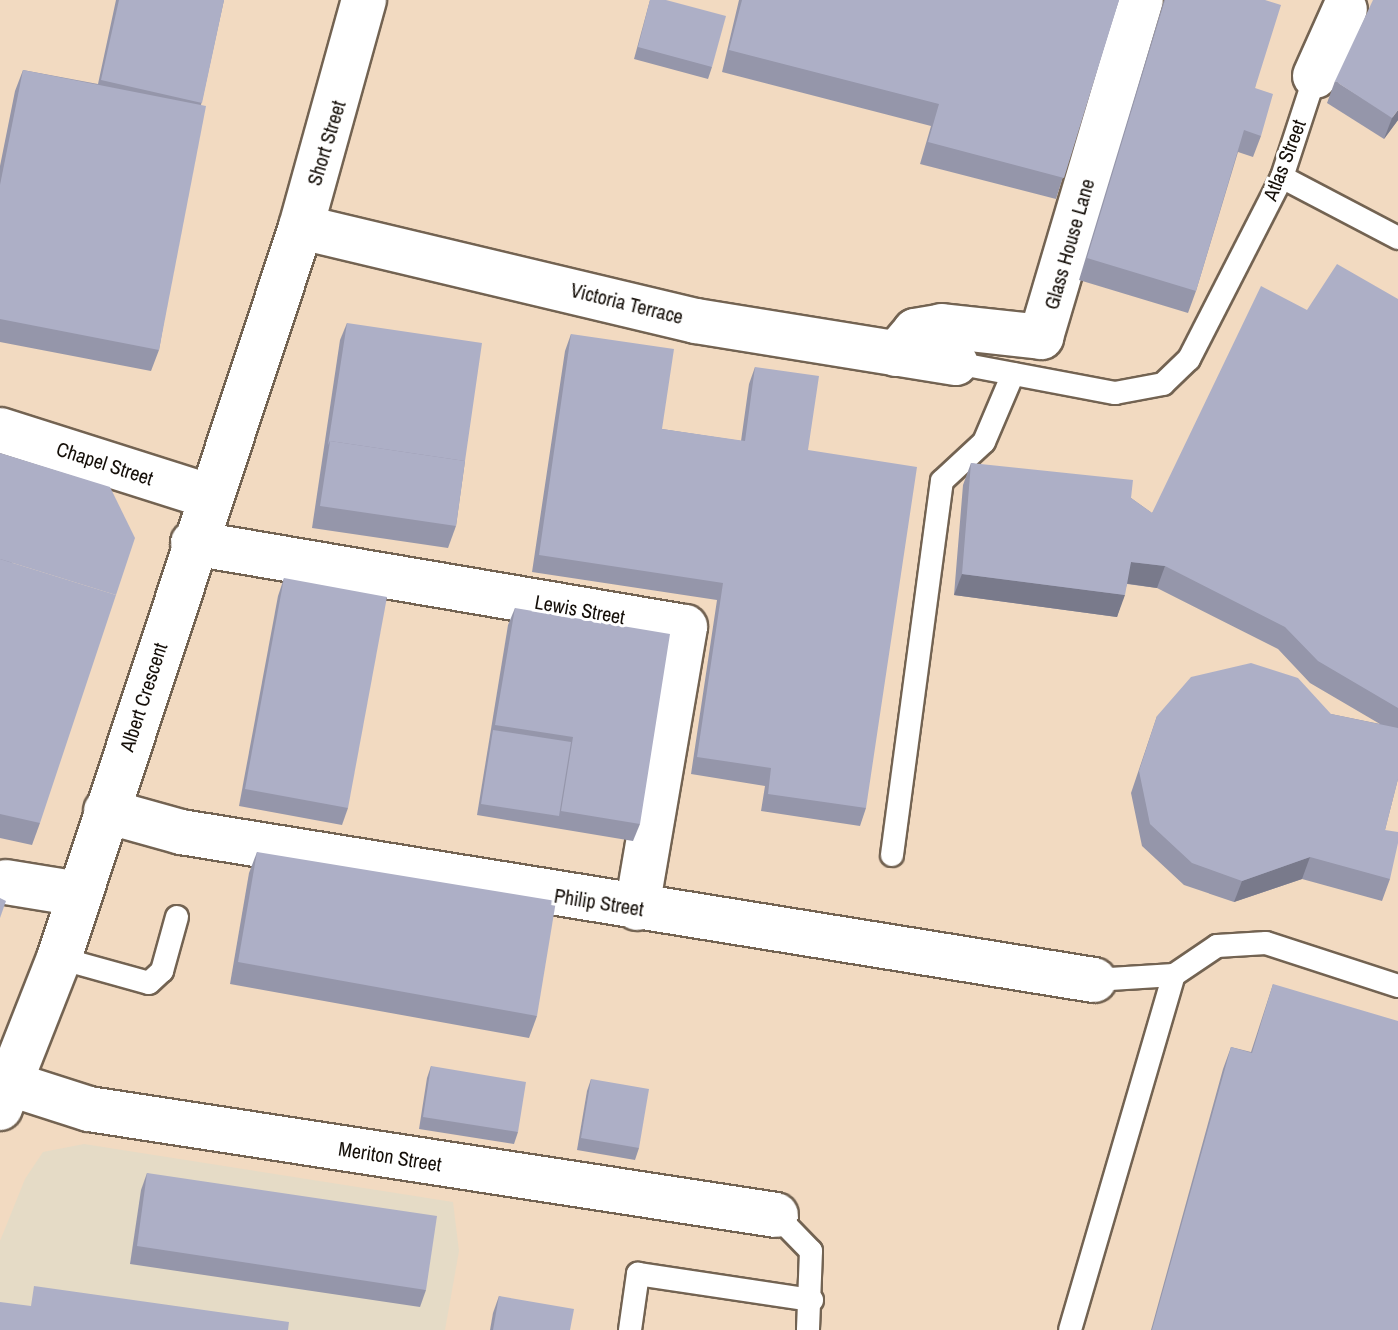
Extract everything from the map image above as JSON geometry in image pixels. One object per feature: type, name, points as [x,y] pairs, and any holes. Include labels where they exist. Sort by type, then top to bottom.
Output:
[{"type":"street","name":"Short Street","points":[[282,284],[301,227],[364,0]]},
{"type":"street","name":"Glass House Lane","points":[[896,354],[915,331],[942,326],[1041,337],[1141,0]]},
{"type":"street","name":"Atlas Street","points":[[1315,76],[1337,3]]},
{"type":"street","name":"Victoria Terrace","points":[[301,227],[696,321],[956,363]]},
{"type":"street","name":"Albert Crescent","points":[[4,1095],[59,958],[193,543],[282,284]]},
{"type":"street","name":"Chapel Street","points":[[0,430],[211,497]]},
{"type":"street","name":"Lewis Street","points":[[193,543],[685,627],[637,908]]},
{"type":"street","name":"Philip Street","points":[[106,811],[181,832],[1094,980]]},
{"type":"street","points":[[3,882],[79,894]]},
{"type":"street","name":"Meriton Street","points":[[4,1095],[776,1215]]},
{"type":"lane","name":"Atlas Street","points":[[956,363],[1115,393],[1163,384],[1189,359],[1282,177],[1315,76]]},
{"type":"lane","points":[[1282,177],[1398,238]]},
{"type":"lane","points":[[892,855],[942,481],[984,442],[1013,374]]},
{"type":"lane","points":[[59,958],[149,983],[162,971],[177,917]]},
{"type":"lane","points":[[1094,980],[1174,975],[1217,946],[1266,943],[1398,986]]},
{"type":"lane","points":[[1070,1330],[1174,975]]},
{"type":"lane","points":[[776,1215],[811,1251],[812,1300],[808,1330]]},
{"type":"lane","points":[[630,1330],[638,1274],[812,1300]]},
{"type":"shaded area","points":[[0,0],[1398,0],[1398,1330],[0,1330]]},
{"type":"shaded area","points":[[84,1144],[453,1202],[459,1251],[445,1330],[0,1330],[0,1241],[25,1179],[43,1152]]},
{"type":"building","points":[[119,0],[224,0],[202,103],[101,80]]},
{"type":"building","points":[[650,0],[666,0],[726,16],[712,67],[638,47]]},
{"type":"building","points":[[742,0],[1119,0],[1064,178],[928,142],[939,104],[729,50]]},
{"type":"building","points":[[1165,0],[1265,0],[1281,5],[1255,88],[1273,94],[1261,136],[1244,130],[1196,291],[1087,258]]},
{"type":"building","points":[[1373,0],[1398,0],[1398,110],[1392,118],[1335,81]]},
{"type":"building","points":[[23,70],[206,106],[159,350],[0,319],[0,185]]},
{"type":"building","points":[[1337,264],[1398,299],[1398,708],[1318,661],[1285,627],[1165,566],[1131,562],[1125,595],[962,574],[971,463],[1133,480],[1131,498],[1152,513],[1261,286],[1307,310]]},
{"type":"building","points":[[347,323],[482,343],[465,461],[330,441],[328,445]]},
{"type":"building","points":[[571,334],[674,349],[662,429],[745,441],[755,367],[819,376],[808,450],[917,467],[866,808],[768,794],[771,768],[697,757],[723,583],[539,555]]},
{"type":"building","points":[[330,441],[465,461],[456,526],[320,506]]},
{"type":"building","points":[[0,453],[110,487],[135,538],[116,595],[0,559]]},
{"type":"building","points":[[0,559],[116,595],[40,823],[0,814]]},
{"type":"building","points":[[284,578],[387,597],[348,808],[245,789]]},
{"type":"building","points":[[515,608],[670,634],[640,824],[561,811],[573,737],[495,725]]},
{"type":"building","points":[[1251,663],[1298,678],[1331,714],[1398,728],[1398,779],[1385,830],[1398,832],[1390,879],[1310,857],[1242,881],[1192,863],[1150,824],[1139,771],[1157,716],[1191,677]]},
{"type":"building","points":[[493,730],[571,742],[559,816],[481,804]]},
{"type":"building","points":[[257,852],[556,901],[537,1016],[238,962]]},
{"type":"building","points":[[0,898],[6,901],[0,918]]},
{"type":"building","points":[[1273,984],[1398,1021],[1398,1330],[1152,1330],[1231,1047],[1252,1053]]},
{"type":"building","points":[[431,1066],[526,1082],[518,1132],[423,1117]]},
{"type":"building","points":[[591,1079],[649,1089],[639,1148],[581,1138]]},
{"type":"building","points":[[147,1173],[437,1216],[426,1290],[137,1246]]},
{"type":"building","points":[[34,1286],[289,1322],[288,1330],[0,1330],[0,1302],[31,1306]]},
{"type":"building","points":[[499,1296],[574,1309],[570,1330],[493,1330]]}]
